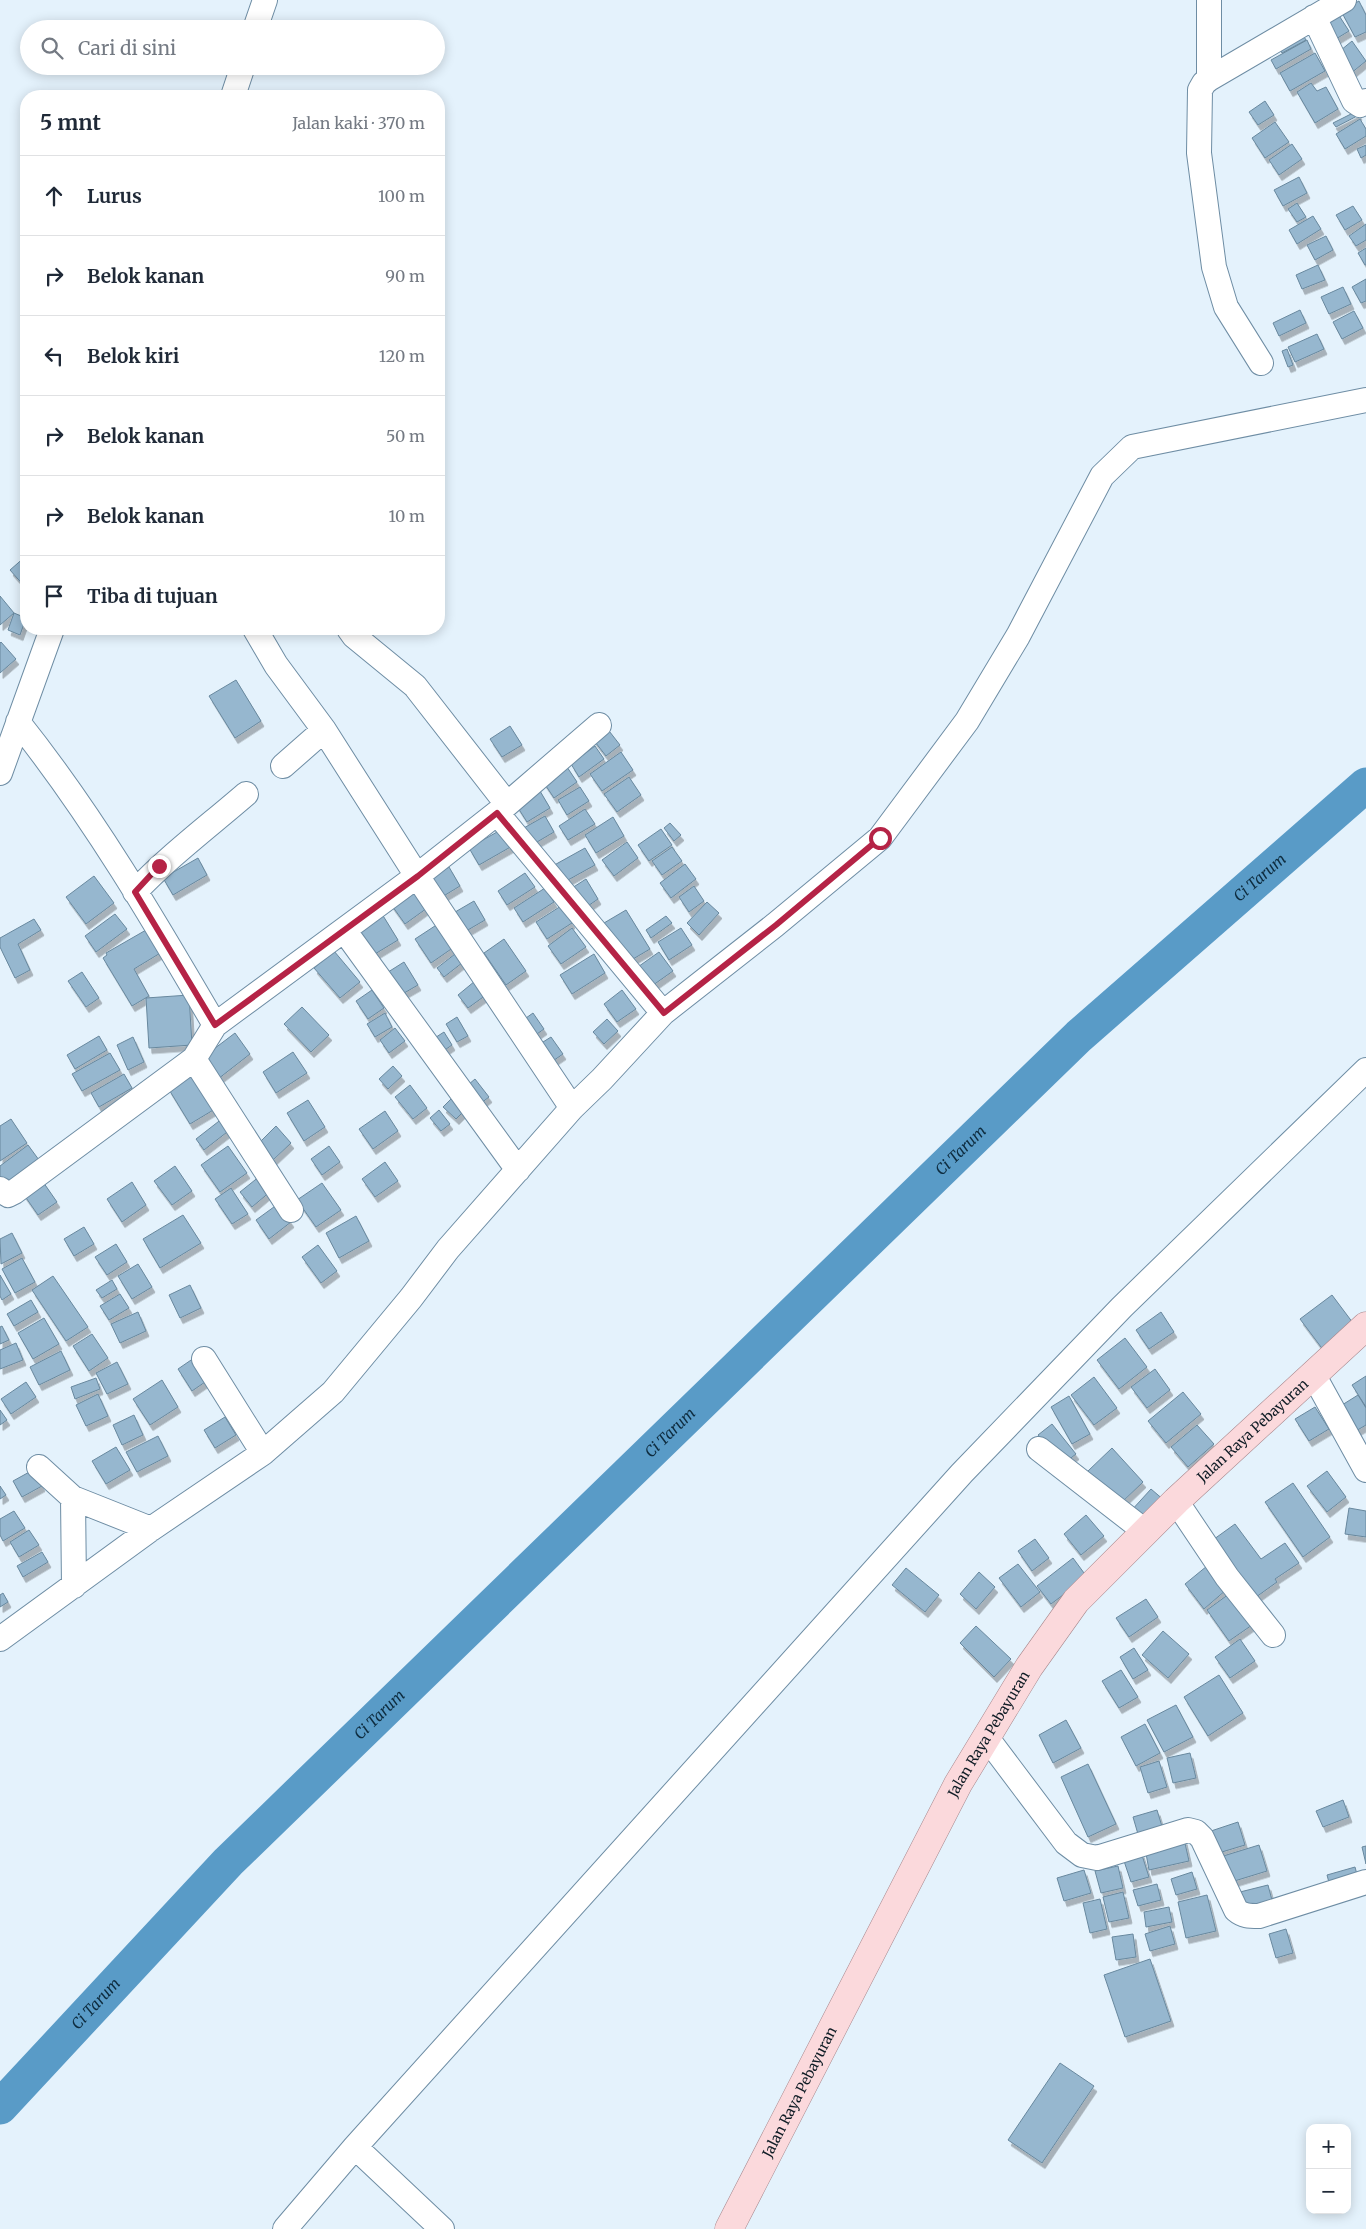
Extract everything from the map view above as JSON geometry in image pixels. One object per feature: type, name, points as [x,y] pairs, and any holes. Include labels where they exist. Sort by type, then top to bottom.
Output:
[{"type":"main road","name":"Jalan Raya Pebayuran","points":[[729,2229],[958,1784],[1029,1667],[1076,1602],[1176,1501],[1366,1326]]},
{"type":"street","points":[[258,20],[265,0]]},
{"type":"street","points":[[1209,0],[1209,79]]},
{"type":"street","points":[[1261,363],[1226,307],[1214,267],[1199,152],[1198,101],[1200,90],[1209,79],[1344,0]]},
{"type":"street","points":[[1314,17],[1354,101],[1360,105],[1366,101]]},
{"type":"street","points":[[235,90],[239,75]]},
{"type":"street","points":[[0,1639],[263,1453],[333,1392],[411,1298],[448,1249],[572,1108],[664,1013],[776,925],[880,838],[967,720],[1018,636],[1102,476],[1132,447],[1366,400]]},
{"type":"street","points":[[0,773],[50,635]]},
{"type":"street","points":[[258,635],[276,665],[324,730],[572,1108]]},
{"type":"street","points":[[353,635],[415,686],[502,808],[664,1013]]},
{"type":"street","points":[[18,722],[59,776],[135,892],[215,1025]]},
{"type":"street","points":[[0,1188],[8,1195],[14,1192],[194,1058],[215,1025],[418,876],[502,808],[599,725]]},
{"type":"street","points":[[282,766],[324,730]]},
{"type":"street","points":[[135,892],[159,866],[246,794]]},
{"type":"street","points":[[344,930],[518,1170]]},
{"type":"street","points":[[194,1058],[291,1210]]},
{"type":"street","points":[[285,2229],[355,2148],[962,1473],[1122,1307],[1366,1070]]},
{"type":"street","points":[[204,1359],[263,1453]]},
{"type":"street","points":[[1313,1374],[1366,1470]]},
{"type":"street","points":[[1039,1449],[1146,1532]]},
{"type":"street","points":[[38,1467],[73,1498],[152,1530]]},
{"type":"street","points":[[73,1498],[74,1586]]},
{"type":"street","points":[[1176,1501],[1227,1577],[1273,1635]]},
{"type":"street","points":[[987,1738],[1066,1843],[1082,1855],[1098,1858],[1188,1830],[1196,1832],[1202,1838],[1236,1910],[1248,1916],[1258,1916],[1366,1882]]},
{"type":"street","points":[[355,2148],[442,2229]]},
{"type":"building","points":[[1359,1],[1366,15],[1366,32],[1355,37],[1341,11]]},
{"type":"building","points":[[1338,14],[1349,31],[1331,42],[1321,26]]},
{"type":"building","points":[[1301,32],[1306,40],[1282,53],[1278,45]]},
{"type":"building","points":[[1307,40],[1311,49],[1276,69],[1271,60]]},
{"type":"building","points":[[1352,41],[1366,61],[1350,74],[1335,55]]},
{"type":"building","points":[[1315,53],[1325,71],[1290,91],[1280,73]]},
{"type":"building","points":[[1311,83],[1317,91],[1326,87],[1338,109],[1315,123],[1297,92]]},
{"type":"building","points":[[1265,101],[1274,115],[1258,125],[1249,112]]},
{"type":"building","points":[[1357,111],[1359,115],[1336,127],[1333,123]]},
{"type":"building","points":[[1360,119],[1366,129],[1366,136],[1345,149],[1336,134]]},
{"type":"building","points":[[1275,122],[1289,142],[1265,158],[1252,138]]},
{"type":"building","points":[[1292,144],[1302,159],[1279,175],[1269,160]]},
{"type":"building","points":[[1366,145],[1366,155],[1361,158],[1357,149]]},
{"type":"building","points":[[1299,177],[1307,193],[1283,206],[1274,190]]},
{"type":"building","points":[[1297,203],[1306,217],[1297,222],[1288,209]]},
{"type":"building","points":[[1353,206],[1362,220],[1345,230],[1336,215]]},
{"type":"building","points":[[1313,216],[1321,229],[1297,244],[1289,230]]},
{"type":"building","points":[[1366,224],[1366,240],[1356,246],[1349,236]]},
{"type":"building","points":[[1326,236],[1333,250],[1315,260],[1307,245]]},
{"type":"building","points":[[1366,248],[1366,265],[1365,265],[1358,253]]},
{"type":"building","points":[[1318,265],[1325,280],[1302,289],[1296,275]]},
{"type":"building","points":[[1366,279],[1366,301],[1361,303],[1352,287]]},
{"type":"building","points":[[1343,287],[1351,304],[1329,314],[1321,297]]},
{"type":"building","points":[[1300,310],[1306,323],[1279,336],[1273,323]]},
{"type":"building","points":[[1354,311],[1363,328],[1342,339],[1333,322]]},
{"type":"building","points":[[1317,334],[1324,349],[1295,362],[1288,347]]},
{"type":"building","points":[[1287,349],[1293,365],[1288,367],[1282,351]]},
{"type":"building","points":[[20,561],[20,581],[10,570]]},
{"type":"building","points":[[0,596],[14,613],[0,625]]},
{"type":"building","points":[[14,613],[20,616],[20,635],[8,630]]},
{"type":"building","points":[[0,643],[16,659],[0,673]]},
{"type":"building","points":[[236,680],[261,721],[235,738],[209,696]]},
{"type":"building","points":[[510,726],[522,745],[502,757],[490,739]]},
{"type":"building","points":[[606,727],[620,745],[606,756],[592,738]]},
{"type":"building","points":[[595,746],[604,759],[579,777],[571,764]]},
{"type":"building","points":[[621,752],[633,770],[602,791],[590,774]]},
{"type":"building","points":[[565,764],[577,782],[554,798],[542,780]]},
{"type":"building","points":[[629,777],[641,795],[617,812],[604,794]]},
{"type":"building","points":[[537,786],[550,808],[527,822],[513,800]]},
{"type":"building","points":[[580,787],[589,801],[567,815],[558,800]]},
{"type":"building","points":[[585,809],[595,824],[568,840],[559,826]]},
{"type":"building","points":[[545,816],[554,832],[532,845],[522,829]]},
{"type":"building","points":[[613,817],[624,836],[596,853],[585,835]]},
{"type":"building","points":[[670,823],[681,835],[674,841],[664,828]]},
{"type":"building","points":[[504,828],[514,845],[479,865],[469,848]]},
{"type":"building","points":[[661,829],[672,845],[649,861],[638,845]]},
{"type":"building","points":[[627,842],[638,858],[614,876],[602,860]]},
{"type":"building","points":[[672,847],[682,861],[662,875],[652,861]]},
{"type":"building","points":[[585,848],[595,865],[559,885],[549,868]]},
{"type":"building","points":[[198,858],[207,875],[173,895],[163,878]]},
{"type":"building","points":[[685,864],[696,879],[671,898],[660,883]]},
{"type":"building","points":[[449,867],[460,886],[437,900],[426,881]]},
{"type":"building","points":[[525,873],[535,887],[507,905],[498,891]]},
{"type":"building","points":[[94,876],[114,903],[86,924],[66,897]]},
{"type":"building","points":[[586,879],[598,899],[585,908],[572,888]]},
{"type":"building","points":[[416,885],[430,906],[405,924],[390,903]]},
{"type":"building","points":[[694,886],[704,901],[689,912],[679,897]]},
{"type":"building","points":[[545,888],[554,902],[523,922],[514,908]]},
{"type":"building","points":[[474,901],[485,920],[461,934],[450,915]]},
{"type":"building","points":[[707,902],[719,913],[699,935],[687,923]]},
{"type":"building","points":[[561,906],[572,923],[547,939],[536,922]]},
{"type":"building","points":[[626,910],[650,949],[628,962],[604,923]]},
{"type":"building","points":[[115,914],[127,929],[96,952],[85,936]]},
{"type":"building","points":[[382,914],[398,940],[370,957],[354,932]]},
{"type":"building","points":[[666,916],[672,923],[651,938],[646,930]]},
{"type":"building","points":[[34,919],[41,930],[18,944],[30,970],[15,978],[0,947],[0,938]]},
{"type":"building","points":[[441,922],[457,945],[431,963],[415,939]]},
{"type":"building","points":[[153,926],[167,949],[134,969],[149,996],[132,1006],[103,958],[107,955],[106,953]]},
{"type":"building","points":[[572,928],[586,947],[561,964],[548,946]]},
{"type":"building","points":[[681,928],[692,945],[669,960],[658,942]]},
{"type":"building","points":[[504,939],[526,971],[506,985],[484,953]]},
{"type":"building","points":[[334,951],[360,982],[340,998],[314,968]]},
{"type":"building","points":[[659,952],[673,971],[649,988],[635,969]]},
{"type":"building","points":[[455,954],[462,963],[444,977],[437,968]]},
{"type":"building","points":[[594,954],[605,973],[572,994],[560,975]]},
{"type":"building","points":[[404,962],[418,985],[399,996],[385,974]]},
{"type":"building","points":[[82,972],[99,998],[86,1007],[68,981]]},
{"type":"building","points":[[475,981],[486,995],[468,1008],[458,995]]},
{"type":"building","points":[[372,990],[384,1008],[368,1019],[356,1001]]},
{"type":"building","points":[[622,990],[636,1009],[617,1022],[604,1004]]},
{"type":"building","points":[[189,995],[192,1045],[149,1048],[146,998]]},
{"type":"building","points":[[302,1007],[329,1035],[311,1052],[284,1024]]},
{"type":"building","points":[[385,1013],[392,1027],[375,1037],[367,1024]]},
{"type":"building","points":[[533,1013],[544,1029],[530,1039],[519,1023]]},
{"type":"building","points":[[457,1017],[468,1036],[457,1042],[446,1024]]},
{"type":"building","points":[[607,1019],[618,1031],[604,1044],[593,1032]]},
{"type":"building","points":[[395,1028],[405,1041],[389,1053],[380,1040]]},
{"type":"building","points":[[444,1032],[452,1045],[439,1054],[430,1041]]},
{"type":"building","points":[[235,1033],[250,1054],[218,1079],[202,1058]]},
{"type":"building","points":[[99,1036],[107,1050],[75,1069],[67,1055]]},
{"type":"building","points":[[133,1037],[144,1062],[128,1070],[117,1045]]},
{"type":"building","points":[[551,1037],[563,1054],[547,1065],[535,1047]]},
{"type":"building","points":[[293,1052],[307,1073],[276,1093],[263,1072]]},
{"type":"building","points":[[110,1053],[120,1070],[82,1091],[72,1074]]},
{"type":"building","points":[[393,1066],[402,1076],[388,1089],[379,1079]]},
{"type":"building","points":[[192,1072],[215,1109],[190,1124],[168,1088]]},
{"type":"building","points":[[124,1074],[132,1088],[99,1107],[91,1093]]},
{"type":"building","points":[[475,1079],[489,1097],[476,1107],[462,1090]]},
{"type":"building","points":[[410,1085],[427,1108],[413,1119],[395,1097]]},
{"type":"building","points":[[456,1094],[469,1106],[456,1119],[443,1107]]},
{"type":"building","points":[[308,1100],[325,1127],[304,1141],[287,1113]]},
{"type":"building","points":[[439,1110],[450,1124],[441,1131],[430,1118]]},
{"type":"building","points":[[385,1111],[398,1131],[373,1149],[359,1129]]},
{"type":"building","points":[[223,1118],[231,1129],[204,1150],[196,1139]]},
{"type":"building","points":[[11,1119],[27,1143],[0,1161],[0,1126]]},
{"type":"building","points":[[276,1126],[291,1143],[272,1161],[257,1145]]},
{"type":"building","points":[[28,1145],[39,1160],[6,1185],[0,1177],[0,1166]]},
{"type":"building","points":[[228,1146],[247,1173],[220,1192],[201,1165]]},
{"type":"building","points":[[329,1146],[340,1162],[322,1175],[311,1159]]},
{"type":"building","points":[[385,1162],[398,1181],[375,1197],[362,1179]]},
{"type":"building","points":[[175,1166],[192,1191],[172,1205],[154,1181]]},
{"type":"building","points":[[260,1176],[271,1191],[252,1207],[240,1192]]},
{"type":"building","points":[[41,1179],[57,1202],[38,1215],[22,1192]]},
{"type":"building","points":[[132,1182],[146,1205],[122,1222],[107,1199]]},
{"type":"building","points":[[322,1183],[341,1210],[316,1227],[297,1200]]},
{"type":"building","points":[[231,1188],[248,1214],[232,1224],[215,1199]]},
{"type":"building","points":[[278,1204],[291,1222],[269,1239],[256,1220]]},
{"type":"building","points":[[183,1215],[201,1243],[160,1268],[143,1239]]},
{"type":"building","points":[[356,1216],[369,1241],[339,1258],[326,1233]]},
{"type":"building","points":[[84,1227],[94,1244],[74,1256],[64,1239]]},
{"type":"building","points":[[12,1233],[22,1253],[1,1264],[0,1239]]},
{"type":"building","points":[[116,1244],[127,1262],[107,1275],[95,1257]]},
{"type":"building","points":[[318,1245],[337,1271],[321,1283],[302,1257]]},
{"type":"building","points":[[22,1258],[35,1282],[15,1293],[2,1269]]},
{"type":"building","points":[[138,1264],[152,1287],[132,1299],[118,1276]]},
{"type":"building","points":[[0,1275],[11,1294],[2,1300],[0,1296]]},
{"type":"building","points":[[53,1276],[88,1327],[66,1341],[32,1290]]},
{"type":"building","points":[[112,1280],[117,1289],[102,1298],[96,1290]]},
{"type":"building","points":[[190,1285],[201,1308],[180,1318],[169,1295]]},
{"type":"building","points":[[120,1294],[129,1308],[109,1320],[100,1306]]},
{"type":"building","points":[[1332,1295],[1356,1327],[1324,1351],[1300,1319]]},
{"type":"building","points":[[31,1300],[38,1312],[14,1326],[7,1314]]},
{"type":"building","points":[[138,1312],[146,1331],[120,1343],[111,1324]]},
{"type":"building","points":[[1161,1312],[1174,1332],[1149,1349],[1136,1330]]},
{"type":"building","points":[[44,1318],[59,1344],[33,1359],[18,1333]]},
{"type":"building","points":[[2,1326],[9,1340],[0,1344],[0,1327]]},
{"type":"building","points":[[92,1334],[108,1358],[89,1371],[73,1346]]},
{"type":"building","points":[[1125,1338],[1147,1367],[1119,1389],[1097,1360]]},
{"type":"building","points":[[16,1343],[23,1360],[0,1369],[0,1350]]},
{"type":"building","points":[[61,1351],[70,1370],[39,1385],[30,1367]]},
{"type":"building","points":[[194,1358],[208,1380],[192,1391],[178,1369]]},
{"type":"building","points":[[117,1362],[128,1384],[107,1394],[96,1373]]},
{"type":"building","points":[[1155,1369],[1170,1390],[1147,1408],[1131,1387]]},
{"type":"building","points":[[1366,1376],[1366,1407],[1352,1385]]},
{"type":"building","points":[[1094,1377],[1117,1408],[1094,1425],[1071,1395]]},
{"type":"building","points":[[96,1378],[100,1389],[75,1399],[71,1387]]},
{"type":"building","points":[[162,1380],[178,1407],[150,1425],[133,1399]]},
{"type":"building","points":[[26,1382],[36,1397],[11,1414],[1,1399]]},
{"type":"building","points":[[1183,1392],[1201,1414],[1166,1443],[1148,1421]]},
{"type":"building","points":[[98,1394],[108,1416],[86,1426],[76,1405]]},
{"type":"building","points":[[1358,1395],[1366,1408],[1366,1425],[1349,1435],[1334,1410]]},
{"type":"building","points":[[1069,1396],[1090,1434],[1072,1444],[1051,1407]]},
{"type":"building","points":[[1315,1407],[1329,1429],[1309,1441],[1295,1419]]},
{"type":"building","points":[[0,1410],[7,1420],[0,1425]]},
{"type":"building","points":[[134,1415],[143,1435],[122,1445],[113,1425]]},
{"type":"building","points":[[225,1417],[236,1435],[215,1448],[204,1430]]},
{"type":"building","points":[[1052,1424],[1076,1454],[1062,1465],[1038,1435]]},
{"type":"building","points":[[1197,1425],[1214,1444],[1188,1467],[1171,1447]]},
{"type":"building","points":[[158,1436],[168,1456],[137,1472],[126,1452]]},
{"type":"building","points":[[116,1447],[130,1470],[106,1484],[92,1461]]},
{"type":"building","points":[[1112,1448],[1143,1482],[1119,1505],[1088,1471]]},
{"type":"building","points":[[33,1470],[42,1486],[22,1497],[13,1481]]},
{"type":"building","points":[[1327,1471],[1346,1497],[1327,1512],[1307,1486]]},
{"type":"building","points":[[1293,1483],[1330,1537],[1303,1557],[1265,1502]]},
{"type":"building","points":[[0,1486],[6,1495],[0,1499]]},
{"type":"building","points":[[1151,1489],[1165,1501],[1143,1525],[1130,1512]]},
{"type":"building","points":[[1349,1508],[1366,1511],[1366,1537],[1345,1534]]},
{"type":"building","points":[[14,1511],[25,1528],[3,1541],[0,1535],[0,1519]]},
{"type":"building","points":[[1086,1515],[1104,1536],[1081,1555],[1064,1534]]},
{"type":"building","points":[[1235,1524],[1261,1559],[1285,1543],[1299,1563],[1275,1579],[1277,1582],[1252,1600],[1210,1542]]},
{"type":"building","points":[[29,1530],[39,1545],[19,1557],[10,1542]]},
{"type":"building","points":[[1035,1539],[1049,1558],[1032,1571],[1018,1551]]},
{"type":"building","points":[[42,1552],[48,1562],[23,1577],[17,1566]]},
{"type":"building","points":[[1073,1558],[1087,1577],[1051,1604],[1037,1586]]},
{"type":"building","points":[[1018,1564],[1040,1592],[1021,1607],[999,1578]]},
{"type":"building","points":[[1207,1566],[1226,1590],[1204,1609],[1185,1584]]},
{"type":"building","points":[[906,1568],[939,1595],[925,1612],[892,1585]]},
{"type":"building","points":[[979,1572],[995,1587],[976,1609],[960,1594]]},
{"type":"building","points":[[1233,1591],[1255,1623],[1229,1641],[1207,1610]]},
{"type":"building","points":[[3,1593],[8,1602],[0,1607],[0,1595]]},
{"type":"building","points":[[1146,1599],[1158,1617],[1129,1637],[1116,1618]]},
{"type":"building","points":[[976,1626],[1011,1659],[994,1677],[960,1643]]},
{"type":"building","points":[[1163,1631],[1189,1654],[1168,1678],[1142,1655]]},
{"type":"building","points":[[1240,1639],[1255,1661],[1230,1678],[1215,1657]]},
{"type":"building","points":[[1134,1648],[1148,1670],[1133,1679],[1120,1657]]},
{"type":"building","points":[[1121,1670],[1138,1697],[1119,1708],[1102,1681]]},
{"type":"building","points":[[1219,1675],[1243,1713],[1208,1736],[1184,1697]]},
{"type":"building","points":[[1176,1705],[1193,1737],[1164,1752],[1147,1720]]},
{"type":"building","points":[[1066,1720],[1081,1748],[1053,1763],[1039,1735]]},
{"type":"building","points":[[1145,1724],[1160,1753],[1136,1766],[1121,1737]]},
{"type":"building","points":[[1190,1753],[1196,1778],[1173,1783],[1167,1758]]},
{"type":"building","points":[[1159,1761],[1167,1787],[1148,1793],[1140,1767]]},
{"type":"building","points":[[1088,1764],[1116,1824],[1088,1837],[1061,1777]]},
{"type":"building","points":[[1343,1800],[1349,1817],[1323,1827],[1316,1811]]},
{"type":"building","points":[[1157,1810],[1164,1833],[1140,1841],[1133,1817]]},
{"type":"building","points":[[1238,1822],[1245,1845],[1212,1855],[1205,1833]]},
{"type":"building","points":[[1184,1839],[1189,1861],[1149,1870],[1145,1848]]},
{"type":"building","points":[[1259,1845],[1267,1871],[1228,1883],[1220,1857]]},
{"type":"building","points":[[1366,1846],[1366,1864],[1362,1847]]},
{"type":"building","points":[[1141,1852],[1149,1877],[1131,1882],[1123,1858]]},
{"type":"building","points":[[1118,1866],[1123,1888],[1101,1893],[1095,1871]]},
{"type":"building","points":[[1355,1867],[1359,1882],[1331,1890],[1327,1875]]},
{"type":"building","points":[[1084,1870],[1091,1893],[1064,1901],[1057,1878]]},
{"type":"building","points":[[1192,1872],[1197,1889],[1176,1895],[1171,1879]]},
{"type":"building","points":[[1157,1884],[1161,1900],[1138,1906],[1133,1890]]},
{"type":"building","points":[[1268,1885],[1273,1904],[1241,1912],[1236,1893]]},
{"type":"building","points":[[1123,1892],[1129,1918],[1109,1922],[1103,1897]]},
{"type":"building","points":[[1207,1895],[1216,1931],[1186,1938],[1178,1902]]},
{"type":"building","points":[[1100,1899],[1107,1929],[1090,1933],[1083,1903]]},
{"type":"building","points":[[1169,1907],[1172,1922],[1146,1927],[1144,1912]]},
{"type":"building","points":[[1170,1926],[1175,1944],[1150,1951],[1145,1934]]},
{"type":"building","points":[[1286,1929],[1293,1953],[1276,1958],[1269,1934]]},
{"type":"building","points":[[1133,1934],[1136,1957],[1116,1960],[1112,1937]]},
{"type":"building","points":[[1150,1959],[1171,2021],[1125,2037],[1104,1975]]},
{"type":"building","points":[[1060,2063],[1094,2086],[1042,2163],[1008,2140]]},
{"type":"waterway","name":"Ci Tarum","points":[[0,2107],[228,1862],[1079,1036],[1366,785]]},
{"type":"route","points":[[159,866],[135,892],[215,1025],[418,876],[497,813],[664,1013],[776,925],[880,838]]}]
